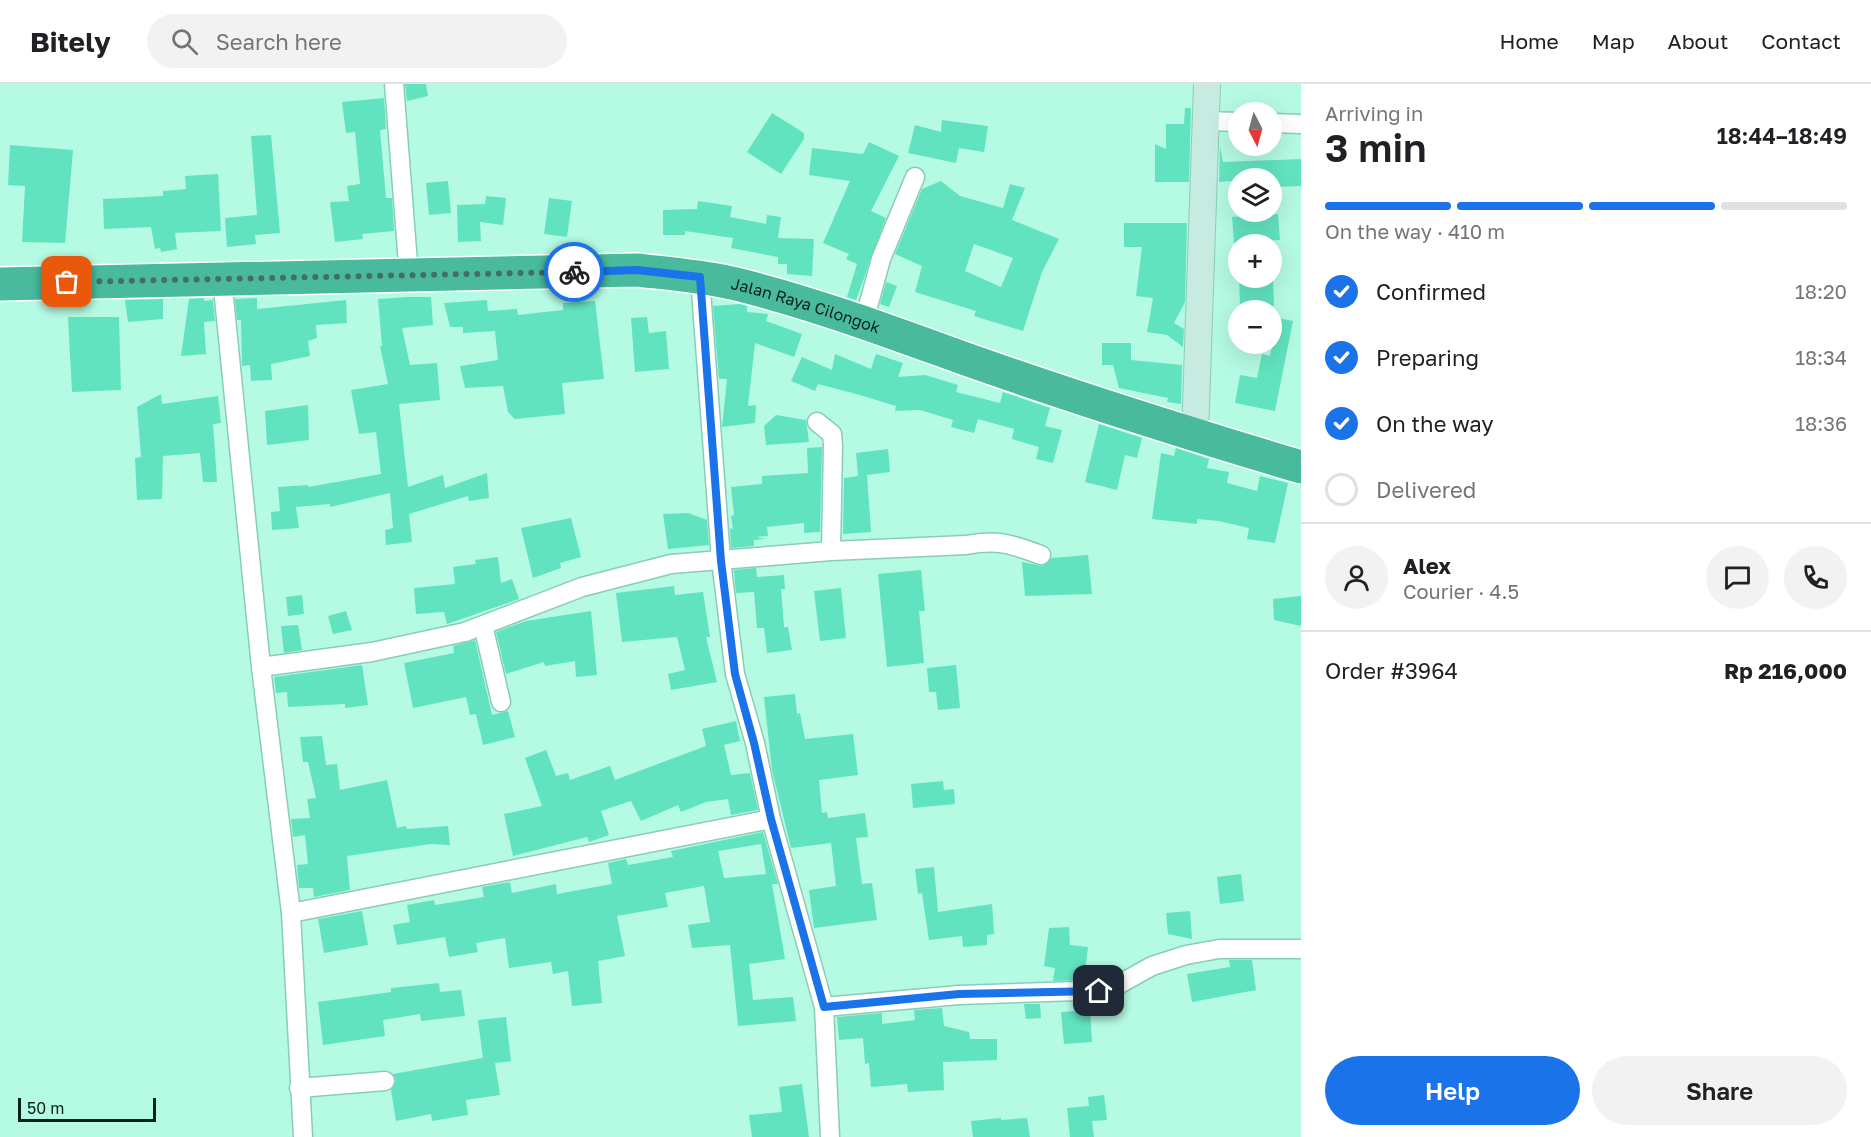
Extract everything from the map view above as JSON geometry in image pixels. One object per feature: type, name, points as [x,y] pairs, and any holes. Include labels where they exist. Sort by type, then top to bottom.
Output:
[{"type":"highway","name":"Jalan Raya Cilongok","points":[[0,284],[637,270],[700,277],[744,286],[864,321],[960,357],[1195,435],[1301,467]]},
{"type":"street","points":[[394,84],[409,276]]},
{"type":"street","points":[[1195,435],[1207,84]]},
{"type":"street","points":[[1206,121],[1228,122]]},
{"type":"street","points":[[1282,123],[1301,124]]},
{"type":"street","points":[[864,321],[881,259],[915,177]]},
{"type":"street","points":[[700,277],[721,561],[735,674],[754,743],[771,819],[824,1007],[830,1137]]},
{"type":"street","points":[[222,278],[261,667],[291,913],[303,1137]]},
{"type":"street","points":[[817,422],[831,434],[833,446],[831,551]]},
{"type":"street","points":[[261,667],[372,652],[465,632],[582,586],[670,564],[987,541],[1023,547],[1041,555]]},
{"type":"street","points":[[483,625],[501,702]]},
{"type":"street","points":[[291,913],[771,819]]},
{"type":"street","points":[[824,1007],[959,994],[1109,990],[1152,966],[1186,955],[1220,949],[1301,949]]},
{"type":"street","points":[[299,1088],[385,1082]]},
{"type":"building","points":[[405,84],[426,84],[428,96],[407,101]]},
{"type":"building","points":[[384,98],[386,129],[380,130],[386,198],[392,198],[394,231],[362,234],[363,239],[335,242],[330,202],[349,201],[347,186],[360,184],[355,132],[346,133],[342,102]]},
{"type":"building","points":[[1185,108],[1191,108],[1189,182],[1155,182],[1155,144],[1166,149],[1166,124],[1184,124]]},
{"type":"building","points":[[772,113],[804,133],[804,139],[781,174],[747,152]]},
{"type":"building","points":[[942,120],[988,126],[984,152],[959,148],[956,163],[908,153],[915,125],[941,132]]},
{"type":"building","points":[[271,135],[280,233],[255,235],[256,244],[227,247],[225,218],[257,215],[251,136]]},
{"type":"building","points":[[869,142],[899,156],[871,211],[886,218],[856,300],[847,297],[857,264],[846,259],[849,254],[823,243],[850,181],[809,175],[812,148],[863,154]]},
{"type":"building","points":[[10,145],[73,150],[65,243],[22,242],[25,186],[8,185]]},
{"type":"building","points":[[1220,146],[1223,162],[1301,159],[1301,186],[1282,187],[1282,168],[1228,168],[1228,181],[1219,182]]},
{"type":"building","points":[[218,174],[221,231],[175,233],[177,249],[161,252],[160,248],[155,249],[151,227],[104,229],[103,199],[163,196],[163,191],[186,189],[185,176]]},
{"type":"building","points":[[448,181],[451,213],[429,215],[426,183]]},
{"type":"building","points":[[941,181],[960,196],[1003,208],[1010,184],[1025,188],[1012,220],[1059,239],[1042,272],[1023,331],[974,316],[976,311],[915,292],[922,266],[895,254],[922,189]],"holes":[[[974,244],[1013,258],[1001,287],[965,271]]]},
{"type":"building","points":[[486,196],[506,198],[503,225],[480,222],[481,241],[458,242],[457,205],[485,204]]},
{"type":"building","points":[[549,198],[572,201],[567,237],[544,234]]},
{"type":"building","points":[[698,201],[732,206],[730,217],[766,224],[767,215],[781,217],[778,238],[814,239],[812,276],[787,274],[787,264],[778,264],[778,257],[731,248],[733,238],[685,231],[685,235],[663,235],[663,210],[697,209]]},
{"type":"building","points":[[1232,222],[1279,222],[1280,234],[1233,234]]},
{"type":"building","points":[[1124,223],[1187,223],[1185,302],[1174,323],[1184,329],[1183,347],[1167,335],[1147,332],[1153,298],[1136,296],[1142,247],[1124,247]]},
{"type":"building","points":[[886,282],[897,286],[889,307],[880,304]]},
{"type":"building","points":[[1239,288],[1273,288],[1274,300],[1240,300]]},
{"type":"building","points":[[431,297],[433,325],[402,328],[410,365],[437,363],[440,400],[399,404],[408,487],[443,475],[445,488],[487,473],[489,498],[469,501],[468,496],[409,514],[412,542],[386,545],[385,530],[393,528],[390,493],[330,507],[330,504],[296,507],[299,528],[272,530],[271,512],[280,511],[278,487],[308,485],[308,487],[381,474],[376,432],[359,434],[351,390],[388,384],[380,346],[382,346],[378,299]]},
{"type":"building","points":[[204,298],[204,301],[213,300],[215,321],[204,322],[206,354],[181,356],[189,299]]},
{"type":"building","points":[[257,298],[257,309],[346,300],[347,323],[316,325],[317,338],[308,341],[310,356],[271,364],[272,380],[251,381],[250,365],[242,366],[241,320],[237,320],[235,299]]},
{"type":"building","points":[[163,299],[163,319],[128,322],[125,300]]},
{"type":"building","points":[[487,300],[488,311],[517,309],[518,315],[563,310],[563,303],[595,301],[604,379],[562,383],[565,414],[515,419],[508,412],[503,386],[465,388],[460,366],[498,360],[495,331],[463,333],[463,327],[450,327],[444,303]]},
{"type":"building","points":[[740,304],[747,306],[747,312],[768,314],[766,321],[802,334],[794,357],[755,343],[748,406],[756,405],[755,423],[722,427],[727,379],[719,379],[713,306]]},
{"type":"building","points":[[68,317],[119,317],[121,390],[72,392]]},
{"type":"building","points":[[647,317],[649,333],[666,331],[669,369],[635,372],[631,318]]},
{"type":"building","points":[[1282,319],[1293,321],[1275,411],[1235,403],[1240,375],[1257,378],[1262,354],[1270,356],[1270,354],[1282,354]]},
{"type":"building","points":[[1102,343],[1131,343],[1131,360],[1182,365],[1181,404],[1167,402],[1168,398],[1119,388],[1113,365],[1102,365]]},
{"type":"building","points":[[835,354],[871,369],[876,354],[903,363],[898,377],[925,375],[958,385],[956,392],[1000,403],[1003,392],[1050,408],[1045,426],[1062,430],[1053,463],[1036,459],[1039,447],[1012,439],[1014,429],[978,419],[974,433],[951,427],[953,420],[920,410],[895,411],[896,406],[860,395],[818,384],[815,391],[791,381],[802,357],[832,370]]},
{"type":"building","points":[[161,394],[162,404],[218,396],[221,423],[213,424],[217,482],[203,482],[200,453],[163,456],[162,499],[137,500],[135,458],[141,457],[137,407]]},
{"type":"building","points":[[308,405],[309,440],[267,445],[265,411]]},
{"type":"building","points":[[776,415],[806,420],[809,442],[766,445],[764,426]]},
{"type":"building","points":[[1099,424],[1142,438],[1137,458],[1125,455],[1117,490],[1085,482]]},
{"type":"building","points":[[822,447],[820,532],[804,533],[804,523],[767,527],[768,536],[757,537],[765,539],[754,540],[754,546],[731,548],[730,528],[733,529],[731,516],[734,515],[731,487],[762,484],[762,476],[808,473],[807,448]]},
{"type":"building","points":[[1176,448],[1209,459],[1207,468],[1229,472],[1227,483],[1257,491],[1260,476],[1288,483],[1275,543],[1247,539],[1249,528],[1219,521],[1197,519],[1197,524],[1152,519],[1161,453],[1174,456]]},
{"type":"building","points":[[888,449],[890,472],[867,475],[871,532],[843,534],[844,478],[858,476],[856,453]]},
{"type":"building","points":[[688,513],[707,520],[709,545],[668,549],[663,514]]},
{"type":"building","points":[[571,518],[581,557],[560,563],[561,568],[533,578],[521,528]]},
{"type":"building","points":[[1088,555],[1092,594],[1025,596],[1022,562],[1042,566],[1052,558]]},
{"type":"building","points":[[498,557],[501,583],[512,579],[519,599],[447,624],[444,612],[416,614],[414,588],[455,584],[453,567],[476,564],[475,560]]},
{"type":"building","points":[[756,568],[757,577],[784,575],[785,589],[781,589],[784,627],[788,627],[792,650],[767,653],[764,628],[757,628],[754,592],[736,593],[734,570]]},
{"type":"building","points":[[921,570],[925,611],[919,611],[924,663],[887,667],[878,574]]},
{"type":"building","points":[[674,586],[675,595],[703,592],[710,637],[706,637],[717,682],[671,690],[668,674],[685,670],[677,637],[622,642],[616,593]]},
{"type":"building","points":[[841,588],[846,638],[820,641],[814,591]]},
{"type":"building","points":[[302,595],[304,614],[288,616],[286,597]]},
{"type":"building","points":[[1301,596],[1301,626],[1274,620],[1273,599]]},
{"type":"building","points":[[346,611],[352,630],[333,634],[328,616]]},
{"type":"building","points":[[591,611],[597,675],[576,677],[575,661],[545,666],[544,662],[506,674],[496,632],[526,621]]},
{"type":"building","points":[[298,625],[302,650],[284,653],[281,626]]},
{"type":"building","points":[[475,640],[492,715],[508,711],[515,737],[483,745],[476,714],[470,715],[466,697],[413,708],[404,663],[454,653],[453,646]]},
{"type":"building","points":[[362,665],[368,705],[345,708],[345,704],[288,707],[287,692],[276,693],[274,677]]},
{"type":"building","points":[[956,665],[960,708],[938,710],[936,692],[929,692],[927,668]]},
{"type":"building","points":[[795,694],[797,714],[800,713],[805,739],[853,734],[858,775],[819,780],[822,813],[827,812],[828,818],[865,813],[868,837],[856,838],[862,884],[872,883],[877,920],[814,928],[809,890],[836,886],[831,843],[791,848],[772,770],[764,697]]},
{"type":"building","points":[[736,721],[740,741],[724,745],[731,775],[750,773],[758,810],[731,815],[728,799],[706,802],[681,812],[678,805],[641,821],[631,801],[601,811],[609,835],[589,842],[587,837],[513,856],[504,814],[542,806],[525,758],[546,750],[556,776],[568,773],[570,780],[610,766],[615,780],[706,746],[702,729]]},
{"type":"building","points":[[322,736],[326,765],[337,764],[340,790],[387,780],[397,828],[448,826],[450,845],[431,844],[347,856],[350,890],[314,897],[313,888],[299,888],[297,865],[308,864],[305,835],[293,837],[291,819],[310,818],[307,799],[316,798],[308,762],[303,762],[300,737]]},
{"type":"building","points":[[943,781],[944,790],[954,789],[955,804],[913,808],[911,784]]},
{"type":"building","points":[[763,832],[778,884],[772,884],[785,959],[749,964],[753,1000],[793,997],[796,1021],[738,1026],[730,945],[692,948],[688,925],[710,922],[704,886],[665,893],[668,907],[617,916],[625,956],[598,961],[602,1003],[572,1006],[568,971],[553,974],[551,962],[509,968],[505,938],[476,943],[478,952],[449,957],[445,937],[397,945],[393,925],[410,922],[407,905],[434,900],[435,905],[484,897],[482,887],[510,882],[512,893],[556,884],[557,894],[612,884],[608,863],[626,859],[628,865],[673,857],[671,851]],"holes":[[[761,844],[766,874],[724,878],[718,851]]]},
{"type":"building","points":[[934,867],[938,912],[992,904],[994,934],[987,935],[987,945],[963,947],[962,936],[929,940],[922,893],[918,894],[915,869]]},
{"type":"building","points":[[1241,874],[1244,901],[1220,904],[1217,877]]},
{"type":"building","points":[[362,911],[368,945],[324,953],[318,919]]},
{"type":"building","points":[[1190,911],[1192,939],[1168,934],[1166,913]]},
{"type":"building","points":[[1069,927],[1070,945],[1088,947],[1084,980],[1053,981],[1055,968],[1044,966],[1049,928]]},
{"type":"building","points":[[1229,960],[1252,960],[1256,990],[1192,1002],[1187,974],[1230,967]]},
{"type":"building","points":[[439,983],[440,992],[461,990],[465,1016],[421,1021],[420,1014],[383,1020],[385,1036],[323,1045],[318,1002],[391,992],[391,988]]},
{"type":"building","points":[[1024,1004],[1040,1004],[1041,1018],[1026,1019]]},
{"type":"building","points":[[942,1008],[944,1026],[969,1032],[970,1039],[997,1039],[997,1060],[943,1062],[944,1090],[908,1092],[907,1084],[871,1087],[869,1063],[865,1064],[863,1038],[839,1040],[837,1017],[882,1013],[882,1024],[915,1020],[914,1010]]},
{"type":"building","points":[[1090,1010],[1092,1042],[1064,1044],[1061,1012]]},
{"type":"building","points":[[506,1017],[511,1061],[495,1063],[500,1095],[466,1100],[468,1115],[432,1121],[431,1114],[396,1121],[391,1090],[396,1081],[393,1074],[483,1058],[478,1020]]},
{"type":"building","points":[[802,1084],[809,1137],[752,1137],[749,1115],[782,1112],[779,1087]]},
{"type":"building","points":[[1104,1095],[1107,1120],[1092,1121],[1094,1137],[1070,1137],[1067,1108],[1089,1106],[1088,1097]]},
{"type":"building","points":[[1001,1118],[1001,1120],[1027,1118],[1030,1137],[973,1137],[971,1121]]},
{"type":"way so far","points":[[67,282],[574,272]]},
{"type":"route","points":[[574,272],[637,270],[700,277],[721,561],[735,674],[754,743],[771,819],[824,1007],[959,994],[1099,991]]}]
